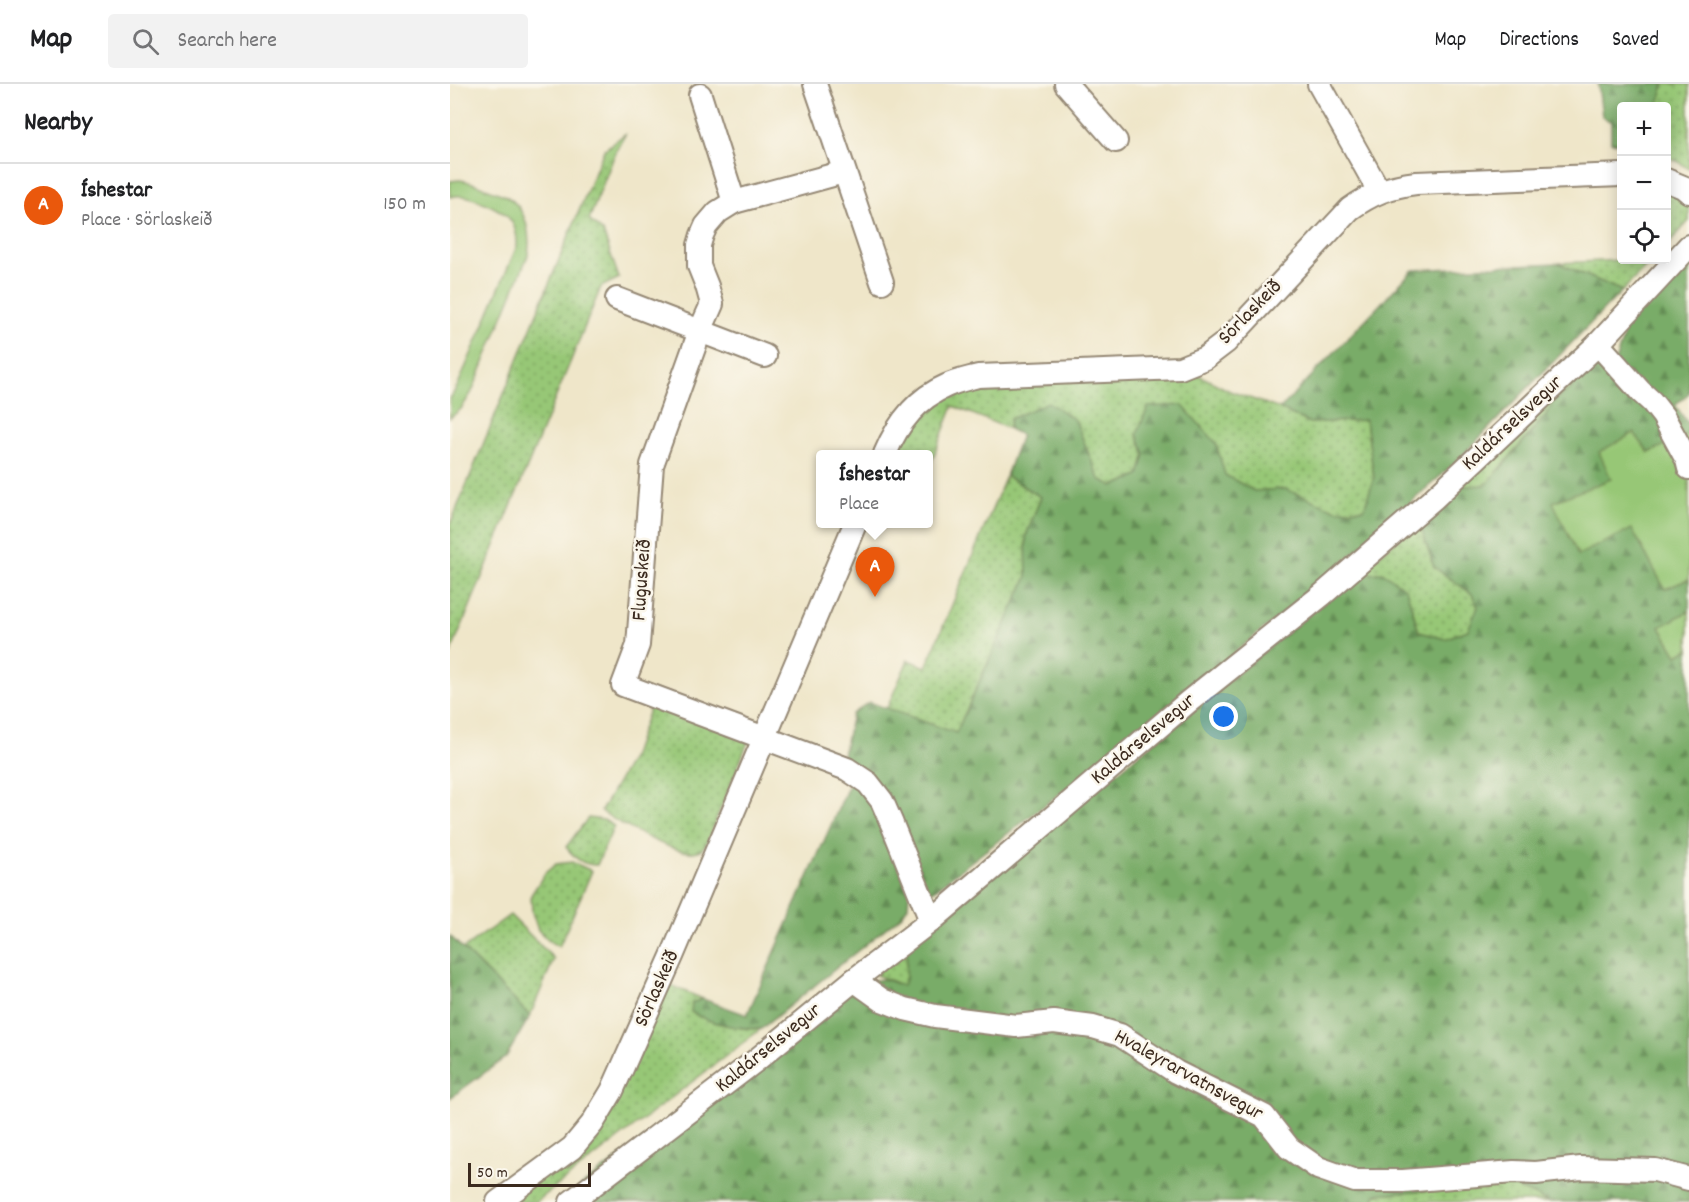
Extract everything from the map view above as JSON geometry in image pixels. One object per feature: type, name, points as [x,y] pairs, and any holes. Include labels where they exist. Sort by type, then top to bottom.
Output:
[{"type":"street","points":[[815,84],[882,282]]},
{"type":"street","points":[[1066,84],[1116,141]]},
{"type":"street","points":[[1319,84],[1379,191]]},
{"type":"street","points":[[700,95],[734,202]]},
{"type":"street","name":"Fluguskeið","points":[[764,737],[623,685],[638,645],[652,465],[700,331],[712,304],[699,266],[699,245],[711,218],[734,202],[844,172]]},
{"type":"street","name":"Sörlaskeið","points":[[887,450],[893,434],[908,414],[925,399],[946,386],[967,379],[978,376],[1180,368],[1205,358],[1226,342],[1350,209],[1379,191],[1416,183],[1617,175]]},
{"type":"street","points":[[1671,182],[1689,192]]},
{"type":"street","name":"Kaldárselsvegur","points":[[571,1202],[754,1062],[854,980],[931,921],[1188,702],[1322,595],[1407,521],[1598,344],[1689,246]]},
{"type":"street","points":[[617,298],[765,356]]},
{"type":"street","points":[[1598,344],[1664,416],[1689,468]]},
{"type":"street","name":"Sörlaskeið","points":[[498,1202],[572,1148],[592,1124],[612,1091],[678,944],[853,528]]},
{"type":"street","points":[[764,737],[847,769],[868,783],[882,801],[931,921]]},
{"type":"street","name":"Hvaleyrarvatnsvegur","points":[[854,980],[882,1000],[905,1009],[935,1016],[1016,1026],[1053,1022],[1093,1027],[1120,1035],[1176,1072],[1264,1116],[1289,1148],[1318,1168],[1354,1181],[1403,1181],[1581,1168],[1654,1170],[1689,1179]]},
{"type":"green space","points":[[1598,84],[1664,84],[1659,102],[1617,102],[1617,143],[1611,142],[1611,122],[1602,116]]},
{"type":"green space","points":[[1664,84],[1689,84],[1689,169],[1671,159],[1671,102],[1659,102]]},
{"type":"green space","points":[[626,133],[616,151],[589,220],[603,232],[619,278],[601,287],[450,655],[450,525],[604,150]]},
{"type":"green space","points":[[450,181],[471,182],[513,201],[519,207],[526,222],[529,247],[528,255],[472,392],[461,409],[450,418],[450,399],[517,246],[515,229],[503,213],[470,197],[450,197]]},
{"type":"green space","points":[[1671,193],[1689,200],[1689,221],[1671,241]]},
{"type":"green space","points":[[1689,244],[1689,393],[1675,405],[1689,425],[1689,434],[1648,453],[1634,433],[1632,529],[1665,589],[1689,579],[1689,611],[1660,627],[1677,655],[1689,649],[1689,1202],[1549,1202],[1509,1184],[1376,1194],[1373,1202],[560,1202],[844,985],[884,979],[903,986],[906,976],[907,945],[1355,577],[1382,572],[1406,589],[1419,632],[1445,639],[1468,630],[1478,607],[1472,594],[1434,567],[1419,521],[1454,487],[1486,485],[1546,415],[1555,399],[1571,389],[1575,379],[1596,355],[1612,370],[1622,341],[1626,315]]},
{"type":"green space","points":[[1617,260],[1617,264],[1649,264],[1622,291],[1558,263]]},
{"type":"green space","points":[[1558,263],[1622,291],[1455,463],[1323,580],[1106,758],[933,891],[922,888],[868,774],[843,755],[852,714],[869,702],[956,733],[1027,577],[1026,536],[1041,497],[1006,476],[1021,435],[1009,429],[1010,419],[1048,402],[1075,420],[1099,479],[1113,486],[1139,476],[1145,454],[1137,434],[1148,407],[1182,405],[1216,443],[1225,475],[1254,491],[1285,489],[1337,510],[1364,509],[1374,478],[1366,420],[1310,423],[1280,409],[1413,270]]},
{"type":"green space","points":[[1179,365],[1230,391],[1280,409],[1310,423],[1366,420],[1374,478],[1364,509],[1337,511],[1285,489],[1254,491],[1224,475],[1216,443],[1137,434],[1145,454],[1139,476],[1113,486],[1099,479],[1075,420],[1010,419],[1009,429],[953,406],[933,458],[933,450],[901,450],[903,432],[931,404],[960,387]]},
{"type":"green space","points":[[1575,378],[1571,389],[1555,399],[1546,415],[1486,485],[1454,487]]},
{"type":"green space","points":[[1634,433],[1649,453],[1689,434],[1689,579],[1665,589],[1632,529],[1578,555],[1553,502],[1611,479],[1599,452]]},
{"type":"green space","points":[[1006,476],[1041,497],[1026,536],[1027,577],[956,734],[887,708],[908,660],[926,667]]},
{"type":"green space","points":[[1419,521],[1434,567],[1472,594],[1478,607],[1468,630],[1445,639],[1419,632],[1406,589],[1382,573],[1355,577]]},
{"type":"green space","points":[[1689,611],[1689,649],[1677,655],[1660,627]]},
{"type":"green space","points":[[663,700],[748,742],[706,844],[701,850],[695,852],[683,851],[659,843],[601,811],[633,755],[650,707]]},
{"type":"green space","points":[[851,780],[865,789],[909,892],[908,906],[902,915],[761,1029],[725,1025],[691,1012],[692,1003],[703,999],[747,1015]]},
{"type":"green space","points":[[588,818],[604,820],[614,826],[597,865],[579,860],[566,847]]},
{"type":"green space","points":[[572,862],[592,871],[559,947],[538,930],[532,912],[531,895],[545,873],[556,864]]},
{"type":"green space","points":[[510,915],[554,959],[530,1016],[463,949]]},
{"type":"green space","points":[[450,936],[530,1016],[506,1057],[450,1098]]},
{"type":"green space","points":[[907,945],[904,986],[876,975]]},
{"type":"green space","points":[[665,983],[703,999],[692,1003],[740,1028],[761,1029],[536,1202],[493,1202],[577,1138]]},
{"type":"green space","points":[[1509,1184],[1549,1202],[1373,1202],[1375,1194]]},
{"type":"place","name":"Íshestar","points":[[875,597]]}]
